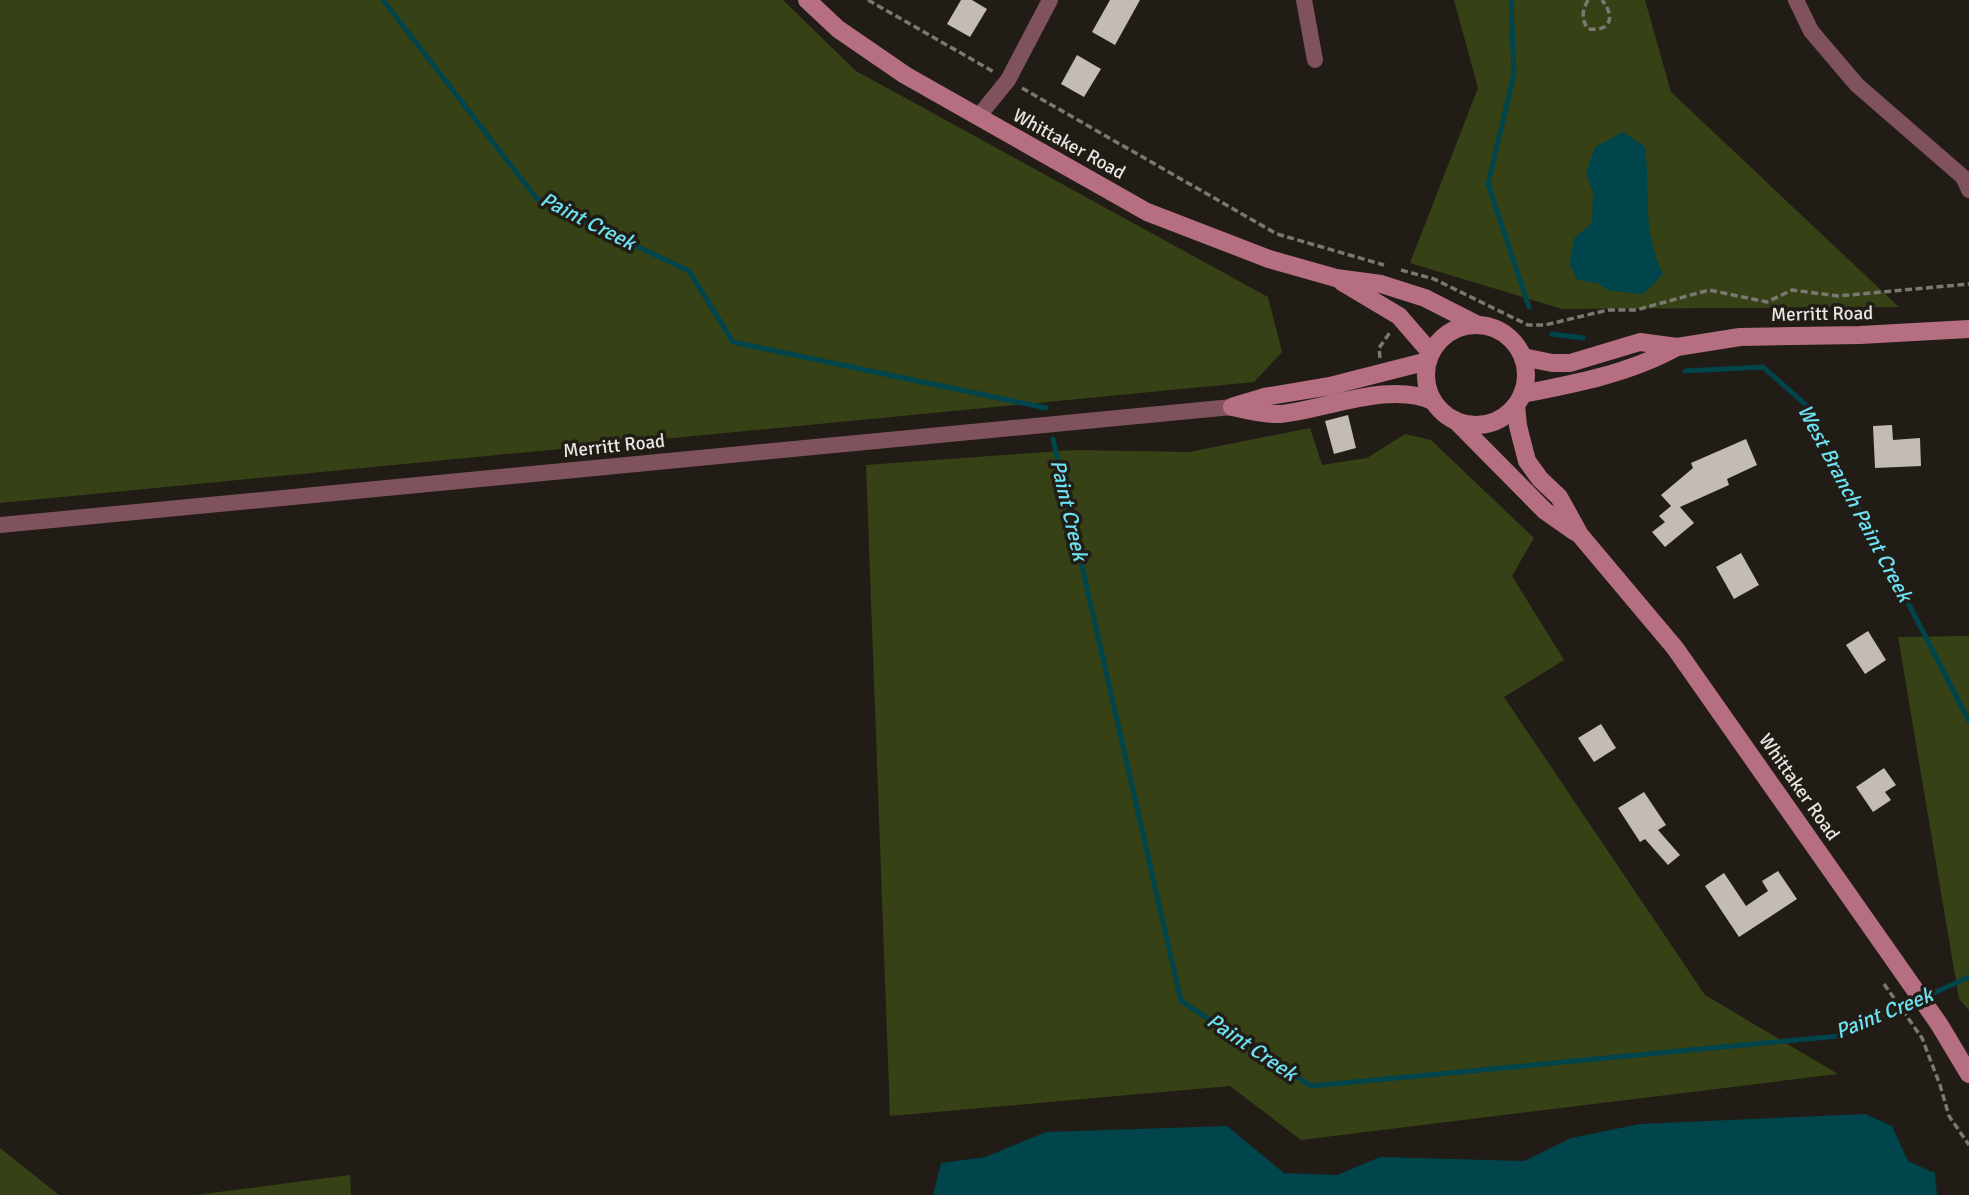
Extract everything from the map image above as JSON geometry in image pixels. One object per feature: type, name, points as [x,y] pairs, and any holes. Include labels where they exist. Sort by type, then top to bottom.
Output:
[{"type":"main road","name":"Whittaker Road","points":[[807,0],[838,29],[905,75],[1147,212],[1269,259],[1336,278],[1381,284],[1425,298],[1478,325]]},
{"type":"main road","name":"Whittaker Road","points":[[1336,278],[1399,316],[1430,357]]},
{"type":"main road","points":[[1478,325],[1492,328],[1505,334],[1516,344],[1523,357],[1526,382],[1519,400],[1506,415],[1482,425],[1468,424],[1455,420],[1433,401],[1428,388],[1430,357],[1439,342],[1450,332],[1478,325]]},
{"type":"main road","name":"Merritt Road","points":[[1523,357],[1552,363],[1570,363],[1640,342],[1677,346],[1740,337],[1860,335],[1969,329]]},
{"type":"main road","name":"Merritt Road","points":[[1519,400],[1653,360],[1677,346]]},
{"type":"main road","name":"Merritt Road","points":[[1232,407],[1264,397],[1331,386],[1430,357]]},
{"type":"main road","name":"Merritt Road","points":[[1232,407],[1276,414],[1311,410],[1392,393],[1413,394],[1433,401]]},
{"type":"main road","name":"Whittaker Road","points":[[1519,400],[1519,434],[1527,461],[1540,479],[1559,497],[1580,535],[1675,648],[1939,1024],[1969,1074]]},
{"type":"main road","name":"Whittaker Road","points":[[1455,420],[1545,511],[1580,535]]},
{"type":"street","points":[[978,117],[1007,80],[1050,0]]},
{"type":"street","points":[[1304,0],[1315,60]]},
{"type":"street","points":[[1796,0],[1811,32],[1857,85],[1967,180]]},
{"type":"street","name":"Merritt Road","points":[[0,525],[1232,407]]},
{"type":"path","points":[[868,0],[996,73]]},
{"type":"path","points":[[1588,0],[1583,21],[1588,29],[1598,30],[1605,27],[1609,20],[1610,11],[1602,0]]},
{"type":"path","points":[[1019,86],[1277,234],[1434,279],[1528,325],[1545,325],[1608,310],[1636,310],[1709,290],[1767,302],[1792,290],[1838,296],[1969,284]]},
{"type":"path","points":[[1382,363],[1379,348],[1394,327]]},
{"type":"path","points":[[1884,984],[1922,1038],[1949,1116],[1969,1145]]},
{"type":"green space","points":[[0,0],[783,0],[856,71],[1268,297],[1282,352],[1254,382],[0,503]]},
{"type":"green space","points":[[1454,0],[1645,0],[1671,92],[1899,307],[1562,309],[1410,263],[1478,88]]},
{"type":"green space","points":[[1310,428],[1322,465],[1367,458],[1405,434],[1431,440],[1534,538],[1512,576],[1564,660],[1504,697],[1705,995],[1838,1074],[1301,1140],[1230,1086],[890,1116],[866,465],[1074,450],[1189,452]]},
{"type":"green space","points":[[1969,636],[1969,1010],[1959,999],[1898,637]]},
{"type":"green space","points":[[0,1148],[59,1195],[0,1195]]},
{"type":"green space","points":[[350,1175],[351,1195],[195,1195]]},
{"type":"water","points":[[1623,132],[1645,147],[1649,226],[1663,274],[1643,294],[1610,291],[1597,283],[1578,280],[1569,264],[1575,237],[1592,223],[1593,192],[1586,173],[1595,147]]},
{"type":"water","points":[[1865,1114],[1892,1126],[1908,1161],[1935,1173],[1937,1195],[933,1195],[941,1163],[985,1157],[1046,1132],[1227,1126],[1284,1173],[1337,1175],[1380,1157],[1524,1161],[1571,1138],[1640,1124]]},
{"type":"building","points":[[961,0],[972,0],[987,9],[970,37],[947,24]]},
{"type":"building","points":[[1110,0],[1140,0],[1115,45],[1092,32]]},
{"type":"building","points":[[1077,55],[1101,69],[1084,97],[1061,84]]},
{"type":"building","points":[[1348,415],[1356,448],[1334,454],[1325,421]]},
{"type":"building","points":[[1892,425],[1893,440],[1920,438],[1921,466],[1875,468],[1873,426]]},
{"type":"building","points":[[1746,439],[1757,465],[1727,479],[1729,485],[1680,507],[1694,523],[1665,547],[1652,532],[1665,522],[1659,516],[1671,506],[1661,495],[1693,468],[1691,463]]},
{"type":"building","points":[[1741,553],[1759,585],[1734,599],[1716,567]]},
{"type":"building","points":[[1868,631],[1886,660],[1865,674],[1846,645]]},
{"type":"building","points":[[1601,724],[1616,748],[1594,762],[1578,738]]},
{"type":"building","points":[[1884,768],[1896,785],[1885,792],[1891,800],[1873,812],[1856,787]]},
{"type":"building","points":[[1644,792],[1666,825],[1658,830],[1680,855],[1668,865],[1645,839],[1640,842],[1618,808]]},
{"type":"building","points":[[1778,871],[1797,899],[1739,937],[1705,886],[1724,873],[1746,906],[1768,891],[1762,881]]},
{"type":"waterway","name":"Paint Creek","points":[[383,0],[537,199],[689,271],[733,342],[1046,408]]},
{"type":"waterway","name":"West Branch Paint Creek","points":[[1511,0],[1514,74],[1488,184],[1529,307]]},
{"type":"waterway","name":"West Branch Paint Creek","points":[[1552,334],[1583,338]]},
{"type":"waterway","name":"West Branch Paint Creek","points":[[1685,371],[1763,367],[1806,405],[1969,721]]},
{"type":"waterway","name":"Paint Creek","points":[[1053,439],[1181,1001],[1311,1086],[1839,1036],[1969,977]]}]
